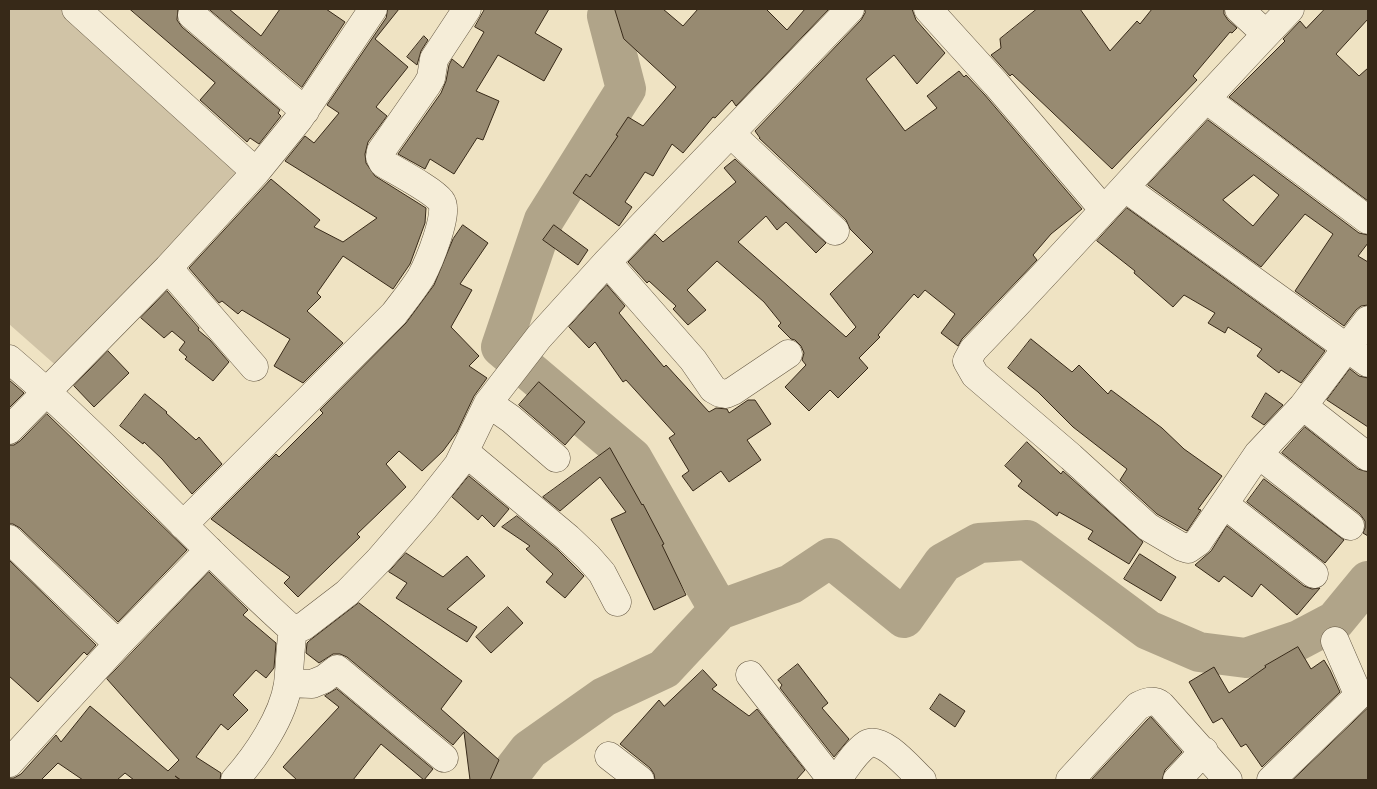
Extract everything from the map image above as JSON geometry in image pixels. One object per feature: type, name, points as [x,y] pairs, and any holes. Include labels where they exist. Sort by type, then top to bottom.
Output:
[{"type":"street","points":[[76,9],[256,172]]},
{"type":"street","points":[[9,430],[168,268],[256,172],[305,111],[374,9]]},
{"type":"street","points":[[182,525],[394,314],[421,276],[435,244],[444,213],[444,206],[440,199],[383,163],[380,157],[381,151],[431,78],[434,59],[467,9]]},
{"type":"street","points":[[293,630],[304,626],[342,598],[380,559],[424,508],[458,464],[490,401],[539,337],[607,262],[850,9]]},
{"type":"street","points":[[928,9],[996,84],[1104,209]]},
{"type":"street","points":[[1239,9],[1266,34]]},
{"type":"street","points":[[1290,9],[1176,129],[1125,188],[973,350],[967,361],[974,374],[1071,456],[1148,527],[1188,549],[1198,542],[1258,454],[1303,406],[1358,356],[1368,320]]},
{"type":"street","points":[[192,15],[305,111]]},
{"type":"street","points":[[1206,99],[1368,220]]},
{"type":"street","points":[[731,134],[835,231]]},
{"type":"street","points":[[1125,188],[1358,356]]},
{"type":"street","points":[[607,262],[693,360],[713,389],[720,394],[733,391],[788,354]]},
{"type":"street","points":[[168,268],[254,367]]},
{"type":"street","points":[[9,359],[47,392],[182,525],[293,630]]},
{"type":"street","points":[[490,401],[556,458]]},
{"type":"street","points":[[1303,406],[1368,457]]},
{"type":"street","points":[[465,452],[568,538],[602,573],[617,602]]},
{"type":"street","points":[[1258,454],[1350,526]]},
{"type":"street","points":[[1224,504],[1314,574]]},
{"type":"street","points":[[9,539],[118,644]]},
{"type":"street","points":[[9,763],[118,644],[209,550]]},
{"type":"street","points":[[235,780],[261,745],[284,700],[288,683],[293,630]]},
{"type":"street","points":[[1271,780],[1356,699],[1358,694],[1335,641]]},
{"type":"street","points":[[288,683],[312,684],[324,679],[337,669],[444,758]]},
{"type":"street","points":[[750,675],[832,780]]},
{"type":"street","points":[[1070,780],[1138,706],[1147,702],[1156,702],[1161,705],[1228,780]]},
{"type":"street","points":[[837,780],[857,753],[868,743],[876,742],[888,748],[922,780]]},
{"type":"street","points":[[1177,780],[1204,751]]},
{"type":"street","points":[[609,756],[640,780]]},
{"type":"shaded area","points":[[9,9],[67,9],[245,164],[60,369],[9,324]]},
{"type":"building","points":[[130,9],[178,9],[177,20],[182,27],[280,110],[278,113],[281,116],[259,144],[250,138],[247,142],[200,100],[215,83]]},
{"type":"building","points":[[209,9],[229,9],[261,36],[280,9],[326,9],[345,22],[302,87]]},
{"type":"building","points":[[388,9],[399,9],[375,39],[408,67],[376,107],[387,116],[368,142],[365,154],[366,163],[375,176],[426,208],[425,223],[410,264],[393,289],[343,256],[317,293],[321,297],[307,311],[343,343],[303,383],[274,366],[290,339],[242,310],[238,314],[222,301],[219,303],[189,268],[271,179],[320,220],[314,227],[343,242],[377,218],[285,161],[305,136],[314,143],[339,113],[327,105],[386,18]]},
{"type":"building","points":[[485,9],[549,9],[535,33],[562,49],[544,81],[498,55],[476,91],[499,101],[483,140],[477,138],[454,174],[430,159],[425,169],[398,154],[441,93],[452,59],[463,68],[484,32],[475,27]]},
{"type":"building","points":[[615,9],[663,9],[683,26],[698,9],[766,9],[787,30],[805,9],[829,9],[736,106],[732,100],[715,118],[713,117],[683,153],[672,144],[653,176],[645,172],[625,202],[632,207],[619,226],[573,193],[586,174],[590,177],[618,136],[616,135],[628,117],[643,126],[676,87],[624,39]]},
{"type":"building","points":[[865,9],[912,9],[916,20],[945,53],[917,84],[894,55],[866,79],[905,131],[937,108],[927,96],[959,71],[964,77],[966,75],[984,94],[1082,209],[1051,234],[1033,255],[1037,260],[962,339],[958,346],[941,333],[955,314],[925,290],[918,298],[914,294],[878,335],[880,337],[859,358],[868,368],[838,398],[830,390],[809,411],[785,387],[806,365],[802,360],[804,353],[801,346],[778,326],[781,323],[764,302],[717,261],[687,290],[706,310],[688,325],[673,309],[676,306],[649,281],[647,283],[628,262],[655,234],[663,242],[736,182],[724,168],[735,159],[826,243],[816,253],[786,222],[777,230],[766,216],[738,242],[846,337],[856,327],[830,294],[873,252],[850,229],[846,220],[759,138],[755,131],[861,20]]},
{"type":"building","points":[[1037,9],[1080,9],[1110,51],[1137,21],[1140,24],[1152,9],[1224,9],[1224,14],[1228,20],[1237,28],[1232,33],[1230,32],[1193,76],[1197,80],[1112,169],[1012,74],[1010,76],[991,55],[1001,48],[1000,39]]},
{"type":"building","points":[[1325,9],[1368,9],[1368,19],[1336,54],[1359,76],[1368,68],[1368,201],[1229,97],[1285,41],[1283,39],[1300,21],[1306,28]]},
{"type":"building","points":[[424,36],[428,40],[421,51],[417,65],[407,57]]},
{"type":"building","points":[[1208,120],[1359,233],[1368,235],[1368,243],[1358,256],[1368,262],[1368,305],[1361,306],[1356,310],[1344,326],[1295,291],[1333,234],[1305,214],[1261,267],[1148,185]],"holes":[[[1254,175],[1279,195],[1253,226],[1223,200]]]},
{"type":"building","points":[[1127,208],[1325,351],[1301,383],[1281,370],[1279,373],[1257,356],[1262,349],[1228,327],[1225,333],[1208,323],[1215,313],[1184,295],[1173,307],[1134,273],[1135,271],[1097,241]]},
{"type":"building","points":[[463,225],[488,243],[460,284],[472,290],[451,327],[479,356],[469,366],[487,378],[474,396],[457,432],[443,451],[422,471],[399,451],[386,464],[406,487],[357,534],[360,537],[298,597],[284,583],[290,577],[211,519],[276,454],[279,457],[323,413],[320,410],[406,323],[434,285],[453,239]]},
{"type":"building","points":[[554,225],[588,250],[578,265],[543,240]]},
{"type":"building","points":[[607,285],[625,306],[619,313],[664,367],[666,365],[709,412],[716,408],[727,409],[729,413],[748,400],[755,400],[771,424],[747,440],[761,460],[729,482],[721,471],[693,491],[682,476],[689,471],[669,438],[675,434],[626,380],[623,382],[595,342],[589,348],[569,327]]},
{"type":"building","points":[[167,291],[199,328],[198,330],[210,340],[229,362],[213,381],[185,359],[187,357],[179,350],[185,342],[172,331],[164,338],[141,318]]},
{"type":"building","points":[[1031,339],[1072,372],[1079,365],[1108,394],[1111,390],[1162,428],[1184,449],[1222,476],[1198,509],[1201,510],[1187,531],[1157,514],[1120,480],[1127,469],[1073,427],[1038,392],[1008,368]]},
{"type":"building","points":[[108,351],[129,373],[94,407],[74,386]]},
{"type":"building","points":[[1350,369],[1359,376],[1368,378],[1368,427],[1327,400]]},
{"type":"building","points":[[9,380],[24,393],[9,408]]},
{"type":"building","points":[[539,382],[585,422],[565,445],[519,405]]},
{"type":"building","points":[[1266,393],[1283,405],[1264,425],[1252,417]]},
{"type":"building","points":[[145,394],[196,440],[199,437],[222,464],[192,494],[162,459],[144,442],[143,444],[120,426]]},
{"type":"building","points":[[47,414],[187,550],[118,622],[20,528],[9,524],[9,445],[14,445],[20,441]]},
{"type":"building","points":[[1305,427],[1358,469],[1368,472],[1368,536],[1363,533],[1365,521],[1360,514],[1282,453]]},
{"type":"building","points":[[1027,442],[1061,474],[1063,471],[1143,542],[1129,564],[1088,539],[1093,531],[1059,512],[1057,516],[1018,486],[1022,481],[1005,466]]},
{"type":"building","points":[[610,448],[664,544],[662,545],[686,595],[654,610],[611,519],[626,512],[600,477],[560,511],[543,497]]},
{"type":"building","points":[[469,476],[509,509],[494,527],[482,515],[478,520],[452,497]]},
{"type":"building","points":[[1264,479],[1344,540],[1325,563],[1247,502]]},
{"type":"building","points":[[517,516],[558,550],[584,576],[565,598],[546,582],[553,574],[526,549],[530,546],[502,527]]},
{"type":"building","points":[[1227,526],[1304,586],[1312,589],[1320,588],[1297,615],[1261,584],[1252,597],[1224,576],[1219,582],[1195,565],[1211,551]]},
{"type":"building","points":[[406,553],[443,577],[467,556],[485,576],[447,609],[477,627],[467,642],[396,598],[407,583],[389,572]]},
{"type":"building","points":[[1140,554],[1176,577],[1161,601],[1124,579]]},
{"type":"building","points":[[9,560],[96,645],[87,655],[84,652],[38,702],[9,676]]},
{"type":"building","points":[[209,572],[248,610],[243,615],[276,643],[274,668],[266,678],[256,670],[233,695],[248,710],[228,730],[221,724],[196,757],[221,773],[220,780],[181,780],[175,776],[180,780],[134,780],[125,773],[117,780],[83,780],[58,763],[41,780],[9,780],[9,778],[14,778],[21,774],[56,735],[61,742],[90,706],[168,771],[179,760],[107,679]]},
{"type":"building","points":[[359,603],[462,681],[441,709],[499,760],[490,780],[470,780],[464,732],[453,745],[347,657],[333,654],[319,663],[306,653],[309,641]]},
{"type":"building","points":[[508,607],[523,623],[491,653],[476,637]]},
{"type":"building","points":[[1298,647],[1311,669],[1324,660],[1340,692],[1262,767],[1246,744],[1241,747],[1222,718],[1213,723],[1189,682],[1214,667],[1229,693],[1265,666]]},
{"type":"building","points":[[798,664],[828,703],[822,708],[849,739],[834,757],[780,688],[782,685],[778,680]]},
{"type":"building","points":[[703,670],[717,685],[712,689],[749,716],[757,709],[805,770],[796,780],[655,780],[650,768],[620,744],[659,700],[664,706]]},
{"type":"building","points":[[337,689],[433,769],[424,780],[381,744],[353,780],[297,780],[283,767],[339,707],[325,696]]},
{"type":"building","points":[[940,694],[965,711],[955,727],[930,709]]},
{"type":"building","points":[[1368,708],[1368,780],[1293,780]]},
{"type":"building","points":[[1151,717],[1182,752],[1165,770],[1162,780],[1091,780],[1148,719]]},
{"type":"waterway","points":[[613,9],[607,16],[626,89],[544,220],[501,347],[632,458],[719,610]]},
{"type":"waterway","points":[[506,780],[529,750],[604,697],[664,669],[719,610],[791,584],[830,558],[904,618],[943,563],[979,543],[1027,540],[1148,630],[1199,652],[1246,658],[1299,640],[1335,621],[1368,581]]}]
